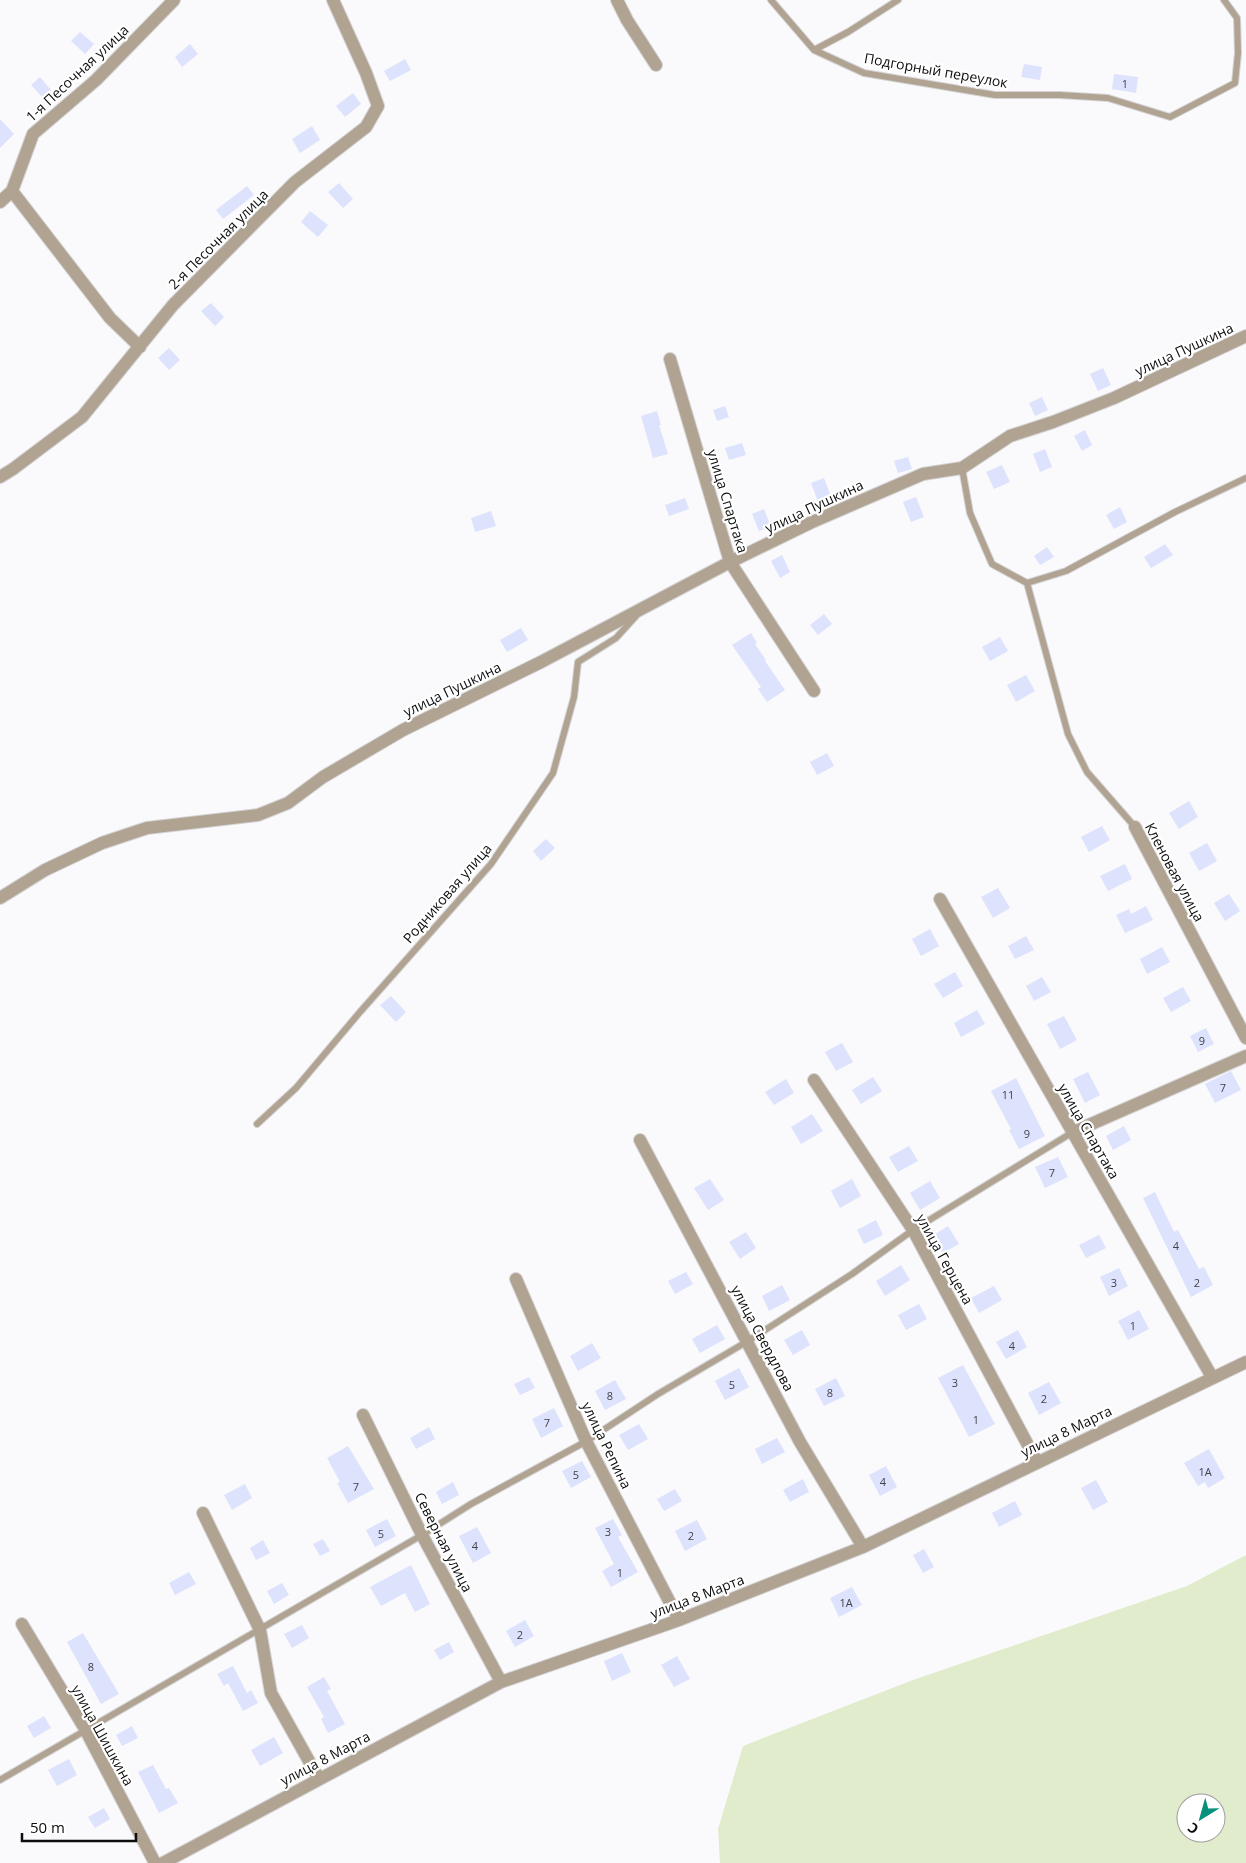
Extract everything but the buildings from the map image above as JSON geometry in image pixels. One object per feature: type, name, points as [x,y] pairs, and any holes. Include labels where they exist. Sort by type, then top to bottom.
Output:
[{"type":"street","name":"1-я Песочная улица","points":[[0,202],[12,190],[33,134],[96,80],[174,0]]},
{"type":"street","name":"2-я Песочная улица","points":[[0,476],[13,469],[82,417],[173,306],[295,182],[366,127],[378,106],[366,73],[333,0]]},
{"type":"street","points":[[617,0],[627,20],[656,65]]},
{"type":"street","points":[[12,190],[110,318],[140,347]]},
{"type":"street","name":"улица Пушкина","points":[[0,898],[45,870],[111,840],[147,828],[258,815],[288,803],[323,777],[403,730],[541,662],[730,562],[812,522],[923,474],[962,468],[1010,436],[1054,422],[1114,398],[1246,336]]},
{"type":"street","name":"улица Спартака","points":[[670,359],[730,562],[814,691]]},
{"type":"street","name":"Кленовая улица","points":[[1135,827],[1246,1038]]},
{"type":"street","name":"улица Спартака","points":[[940,899],[1212,1377]]},
{"type":"street","points":[[1073,1132],[1246,1056]]},
{"type":"street","name":"улица Герцена","points":[[814,1080],[913,1230],[1037,1462]]},
{"type":"street","name":"улица Свердлова","points":[[640,1140],[800,1442],[863,1547]]},
{"type":"street","name":"улица Репина","points":[[516,1279],[586,1441],[680,1620]]},
{"type":"street","name":"улица 8 Марта","points":[[163,1863],[501,1682],[680,1620],[863,1547],[1246,1362]]},
{"type":"street","name":"Северная улица","points":[[363,1415],[422,1535],[501,1682]]},
{"type":"street","points":[[203,1513],[260,1630],[271,1693],[319,1778]]},
{"type":"street","name":"улица Шишкина","points":[[22,1624],[85,1729],[155,1863]]},
{"type":"lane","name":"Подгорный переулок","points":[[770,0],[814,50],[864,73],[995,96],[1060,95],[1108,98],[1170,117],[1235,83],[1238,53],[1237,18],[1224,0]]},
{"type":"lane","points":[[814,50],[848,32],[898,0]]},
{"type":"lane","points":[[962,468],[970,513],[992,564],[1027,583],[1066,571],[1175,512],[1246,478]]},
{"type":"lane","name":"Кленовая улица","points":[[1027,583],[1068,734],[1086,772],[1135,827]]},
{"type":"lane","name":"Родниковая улица","points":[[258,1124],[296,1088],[360,1012],[491,864],[552,773],[574,698],[578,662],[616,638],[642,608]]},
{"type":"lane","points":[[0,1780],[85,1729],[260,1630],[472,1504],[586,1441],[658,1394],[748,1341],[852,1274],[913,1230],[1073,1132]]},
{"type":"green space","points":[[1246,1555],[1246,1863],[720,1863],[718,1829],[743,1746],[913,1680],[1187,1586]]}]
